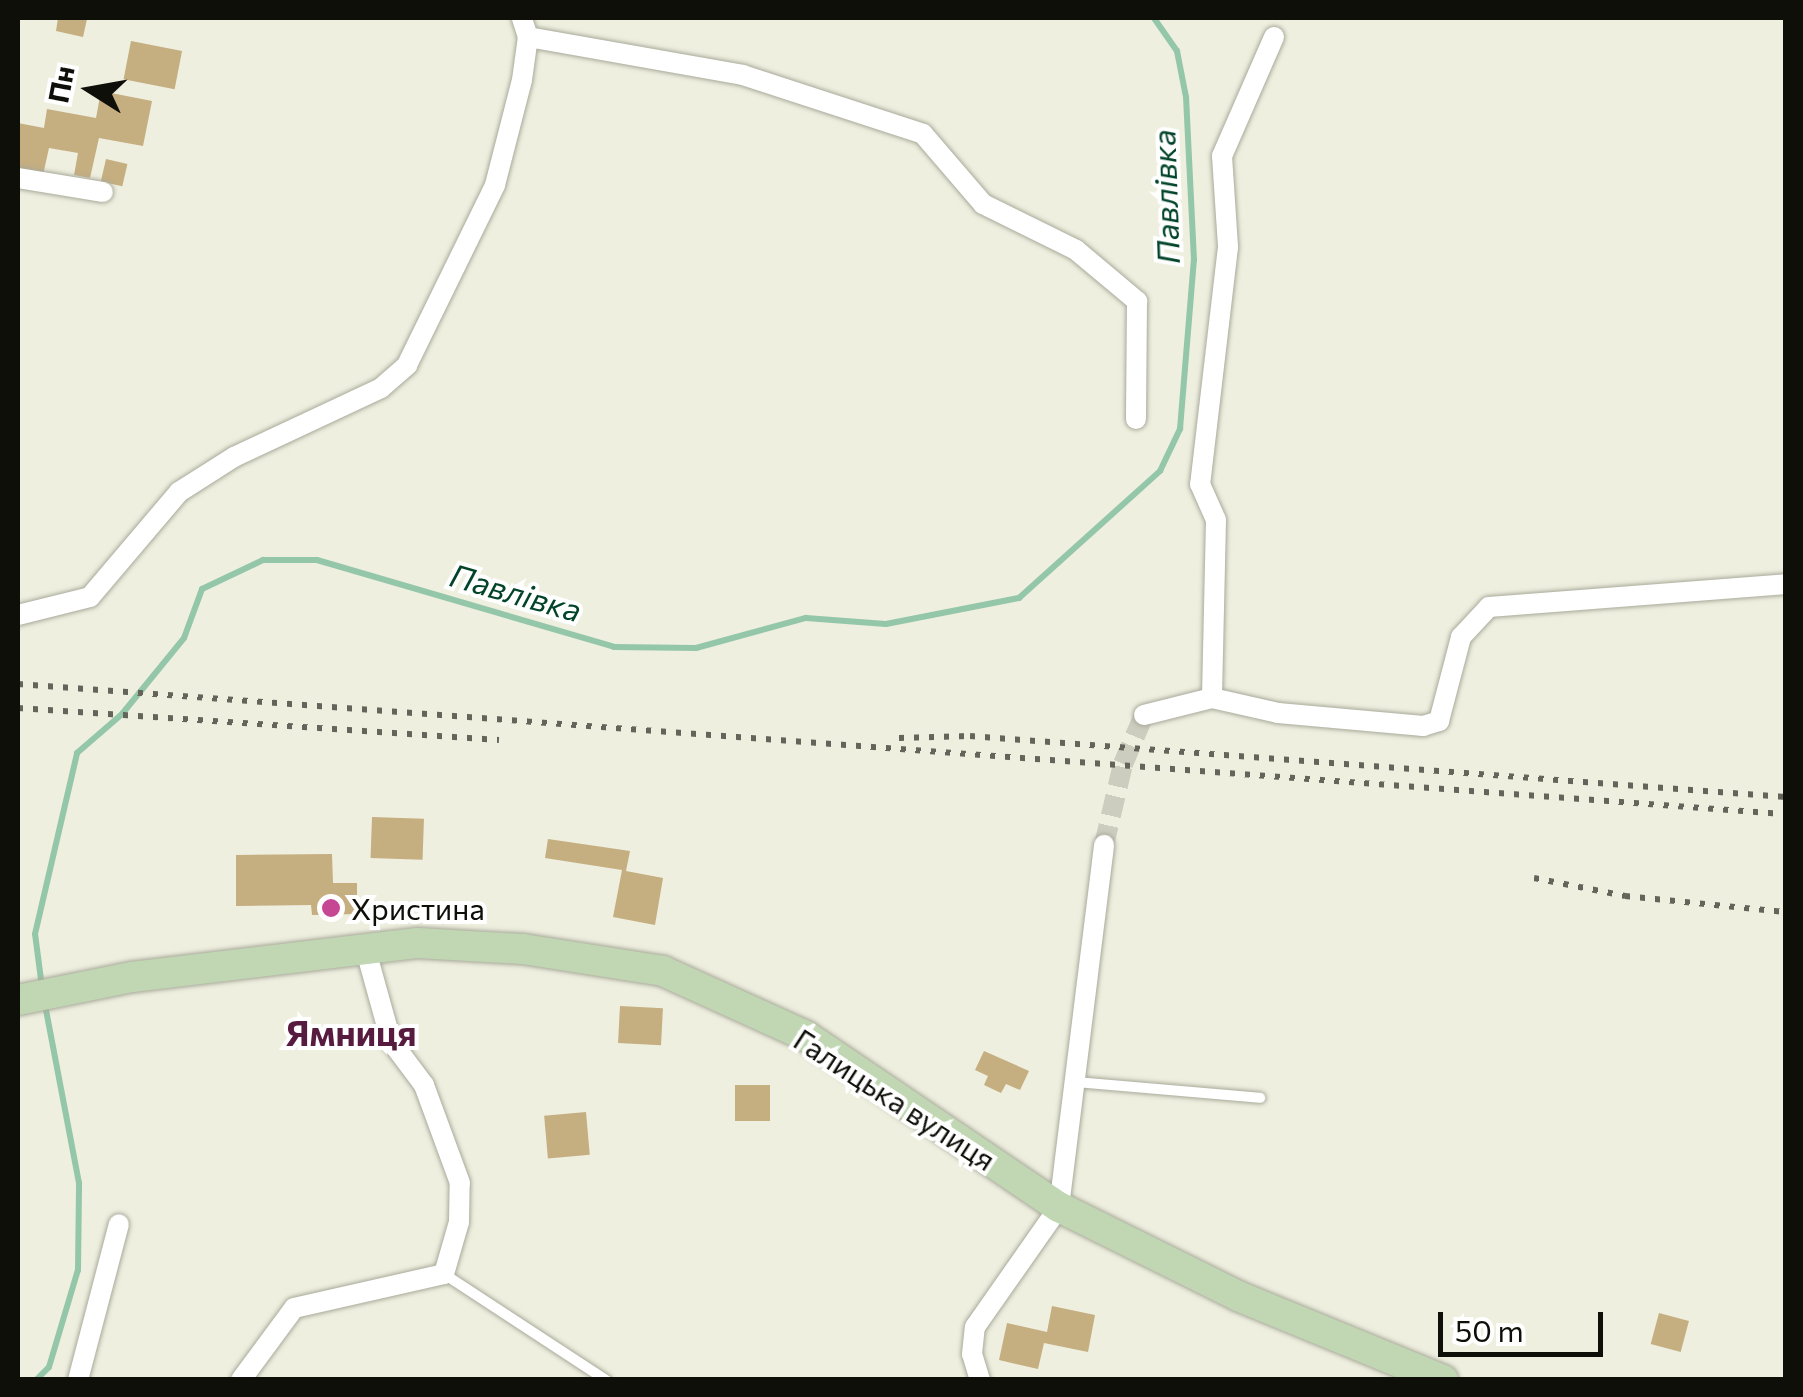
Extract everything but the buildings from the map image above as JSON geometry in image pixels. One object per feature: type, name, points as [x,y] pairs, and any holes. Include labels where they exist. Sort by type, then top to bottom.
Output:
[{"type":"main road","name":"Галицька вулиця","points":[[18,1000],[132,978],[418,943],[523,950],[663,971],[806,1036],[1058,1207],[1238,1296],[1427,1376]]},
{"type":"street","points":[[18,615],[90,597],[178,492],[250,448],[381,388],[407,365],[495,185],[514,124],[525,27],[743,75],[924,134],[983,204],[1076,250],[1136,301],[1136,419]]},
{"type":"street","points":[[1212,698],[1216,520],[1200,484],[1228,247],[1222,156],[1274,37]]},
{"type":"street","points":[[18,178],[103,192]]},
{"type":"street","points":[[1144,715],[1212,698],[1278,713],[1422,726],[1439,721],[1461,637],[1489,607],[1786,584]]},
{"type":"street","points":[[980,1380],[972,1354],[976,1327],[1058,1207],[1104,845]]},
{"type":"street","points":[[241,1380],[294,1308],[444,1274],[460,1222],[460,1183],[424,1085],[391,1041],[365,947]]},
{"type":"street","points":[[78,1380],[119,1224]]},
{"type":"lane","points":[[1074,1082],[1260,1098]]},
{"type":"lane","points":[[444,1274],[606,1380]]},
{"type":"waterway","name":"Павлівка","points":[[42,987],[35,934],[77,753],[122,714],[184,638],[202,589],[263,560],[317,560],[614,647],[696,648],[806,618],[886,624],[1019,598],[1160,471],[1180,429],[1194,260],[1186,97],[1177,51],[1154,18]]},
{"type":"waterway","name":"Павлівка","points":[[36,1380],[49,1367],[78,1270],[79,1183],[45,1004]]},
{"type":"tunnel","points":[[1104,845],[1123,764],[1144,715]]},
{"type":"railway","points":[[18,684],[1786,814]]},
{"type":"railway","points":[[18,708],[499,740]]},
{"type":"railway","points":[[899,738],[970,736],[1786,797]]},
{"type":"railway","points":[[1534,878],[1625,896],[1786,912]]},
{"type":"place","name":"Христина","points":[[331,908]]},
{"type":"district","name":"Ямниця","points":[[351,1032]]}]
